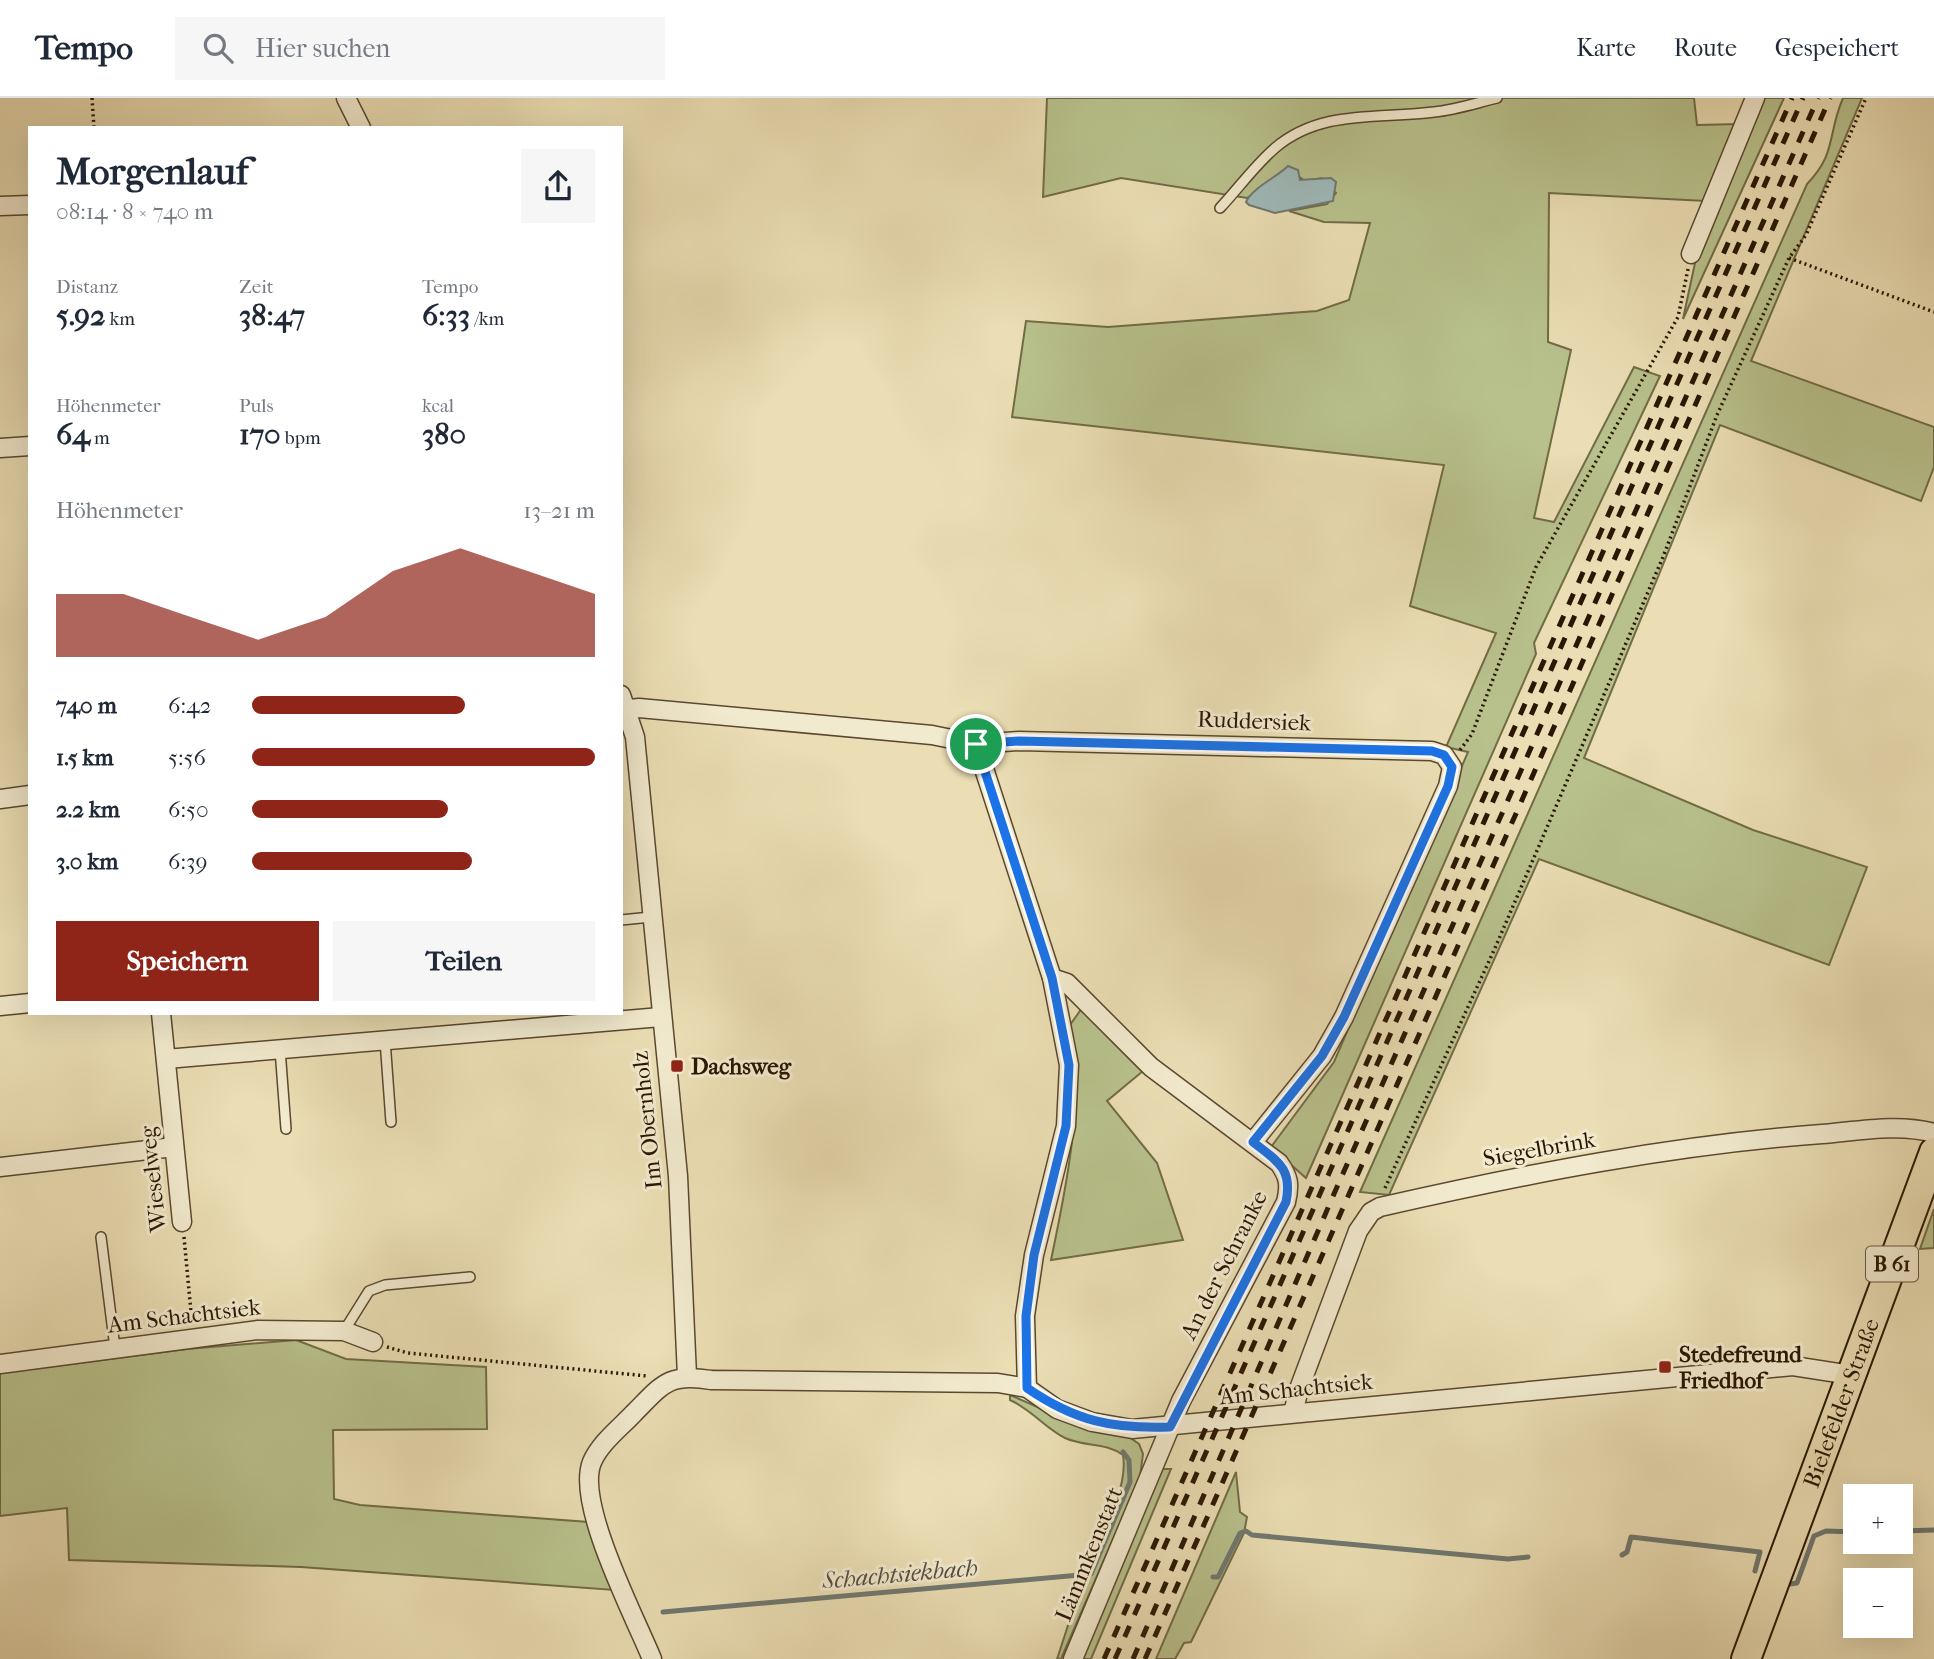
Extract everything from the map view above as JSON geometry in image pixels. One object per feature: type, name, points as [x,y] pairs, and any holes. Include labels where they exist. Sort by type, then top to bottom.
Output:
[{"type":"main road","name":"Bielefelder Straße","points":[[1746,1659],[1934,1152]]},
{"type":"street","points":[[346,98],[360,126]]},
{"type":"street","points":[[1691,254],[1755,98]]},
{"type":"street","points":[[0,206],[28,205]]},
{"type":"street","points":[[0,448],[28,446]]},
{"type":"street","name":"Ruddersiek","points":[[623,705],[932,735],[976,744],[1032,741],[1432,751],[1450,761]]},
{"type":"street","name":"Im Obernholz","points":[[623,705],[635,737],[678,1176],[679,1377]]},
{"type":"street","points":[[976,744],[1052,978],[1069,1065],[1070,1098],[1055,1177],[1034,1255],[1026,1316],[1027,1388]]},
{"type":"street","points":[[1253,1142],[1322,1056],[1344,1017],[1448,786],[1452,767],[1450,761]]},
{"type":"street","points":[[0,799],[28,795]]},
{"type":"street","name":"An der Schranke","points":[[1052,978],[1067,983],[1151,1067],[1253,1142],[1279,1163],[1288,1176],[1286,1202],[1170,1427]]},
{"type":"street","points":[[0,1006],[28,1003]]},
{"type":"street","name":"Wieselweg","points":[[161,1015],[182,1222]]},
{"type":"street","points":[[166,1059],[661,1017]]},
{"type":"street","name":"Siegelbrink","points":[[1380,1207],[1488,1182],[1646,1155],[1869,1130],[1934,1133]]},
{"type":"street","points":[[0,1167],[174,1147]]},
{"type":"street","points":[[1293,1413],[1298,1389],[1358,1231],[1371,1212],[1380,1207]]},
{"type":"street","name":"Am Schachtsiek","points":[[0,1364],[258,1330],[344,1331],[373,1342]]},
{"type":"street","name":"Am Schachtsiek","points":[[679,1377],[711,1380],[998,1382],[1027,1388],[1057,1409],[1093,1422],[1132,1429],[1793,1366],[1851,1375]]},
{"type":"street","points":[[652,1659],[593,1518],[589,1494],[592,1463],[601,1448],[679,1377]]},
{"type":"street","name":"Lämmkenstatt","points":[[1073,1659],[1170,1427]]},
{"type":"lane","points":[[1220,208],[1275,148],[1300,131],[1330,120],[1377,114],[1433,112],[1497,98]]},
{"type":"lane","points":[[623,920],[651,917]]},
{"type":"lane","points":[[385,1040],[391,1122]]},
{"type":"lane","points":[[280,1049],[286,1129]]},
{"type":"lane","points":[[101,1237],[115,1348]]},
{"type":"lane","points":[[344,1331],[369,1291],[385,1285],[470,1277]]},
{"type":"path","points":[[92,98],[94,126]]},
{"type":"path","points":[[1380,1207],[1381,1196],[1495,948],[1647,594],[1717,415],[1789,258],[1806,235],[1866,98]]},
{"type":"path","points":[[1450,761],[1472,734],[1536,567],[1678,317],[1691,254]]},
{"type":"path","points":[[1789,258],[1934,312]]},
{"type":"path","name":"Wieselweg","points":[[182,1222],[194,1339]]},
{"type":"path","points":[[373,1342],[408,1353],[679,1377]]},
{"type":"green space","points":[[1047,98],[1694,98],[1697,125],[1739,124],[1706,201],[1549,193],[1548,342],[1571,350],[1534,518],[1554,522],[1634,367],[1660,376],[1534,643],[1536,654],[1306,1178],[1271,1147],[1334,1062],[1468,752],[1446,747],[1496,633],[1410,606],[1444,465],[1012,417],[1026,321],[1108,327],[1317,311],[1349,300],[1370,223],[1324,222],[1289,211],[1327,204],[1336,193],[1322,178],[1305,181],[1298,176],[1274,180],[1247,198],[1121,178],[1043,197]]},
{"type":"green space","points":[[1761,98],[1784,98],[1683,319],[1695,263]]},
{"type":"green space","points":[[1843,98],[1862,98],[1751,361],[1934,427],[1934,467],[1921,501],[1720,425],[1584,758],[1753,830],[1867,867],[1829,965],[1539,859],[1389,1195],[1360,1192],[1807,184],[1823,163]]},
{"type":"green space","points":[[1082,1008],[1143,1071],[1107,1101],[1157,1163],[1183,1240],[1051,1260],[1072,1143],[1075,1085],[1070,1025]]},
{"type":"green space","points":[[1934,1209],[1934,1248],[1920,1249]]},
{"type":"green space","points":[[296,1340],[346,1359],[486,1367],[487,1429],[333,1430],[334,1499],[360,1505],[589,1522],[614,1590],[301,1567],[69,1560],[67,1508],[0,1516],[0,1373],[187,1349]]},
{"type":"green space","points":[[1010,1395],[1088,1429],[1129,1437],[1139,1444],[1143,1454],[1140,1477],[1061,1659],[1057,1659],[1079,1593],[1122,1483],[1123,1455],[1109,1448],[1065,1438],[1010,1400]]},
{"type":"green space","points":[[1160,1469],[1171,1469],[1091,1659],[1080,1659]]},
{"type":"green space","points":[[1236,1472],[1240,1512],[1247,1517],[1244,1533],[1191,1642],[1184,1643],[1175,1659],[1156,1659]]},
{"type":"water","points":[[1288,166],[1298,170],[1300,180],[1331,178],[1336,182],[1333,201],[1275,213],[1246,202],[1254,192]]},
{"type":"waterway","name":"Schachtsiekbach","points":[[663,1612],[1091,1574],[1130,1482],[1129,1460],[1123,1452]]},
{"type":"waterway","name":"Schachtsiekbach","points":[[1913,1531],[1934,1530]]},
{"type":"waterway","name":"Schachtsiekbach","points":[[1213,1577],[1218,1577],[1240,1533],[1246,1531],[1252,1535],[1508,1559],[1528,1557]]},
{"type":"waterway","name":"Schachtsiekbach","points":[[1790,1584],[1797,1583],[1814,1536],[1826,1531],[1843,1532]]},
{"type":"waterway","name":"Schachtsiekbach","points":[[1622,1555],[1627,1552],[1631,1537],[1760,1552],[1755,1571]]},
{"type":"railway","points":[[1104,1659],[1792,98]]},
{"type":"railway","points":[[1115,1659],[1803,98]]},
{"type":"railway","points":[[1133,1659],[1337,1187],[1818,98]]},
{"type":"railway","points":[[1145,1659],[1830,98]]},
{"type":"place","name":"Dachsweg","points":[[677,1066]]},
{"type":"place","name":"Stedefreund Friedhof","points":[[1665,1367]]},
{"type":"route","points":[[1019,741],[1432,751],[1444,755],[1452,767],[1448,786],[1344,1017],[1322,1056],[1253,1142],[1279,1163],[1288,1176],[1286,1202],[1181,1401],[1170,1427],[1132,1429],[1093,1422],[1057,1409],[1027,1388],[1026,1316],[1034,1255],[1066,1126],[1070,1098],[1069,1065],[1062,1020],[1041,940],[976,744],[1019,741]]}]
